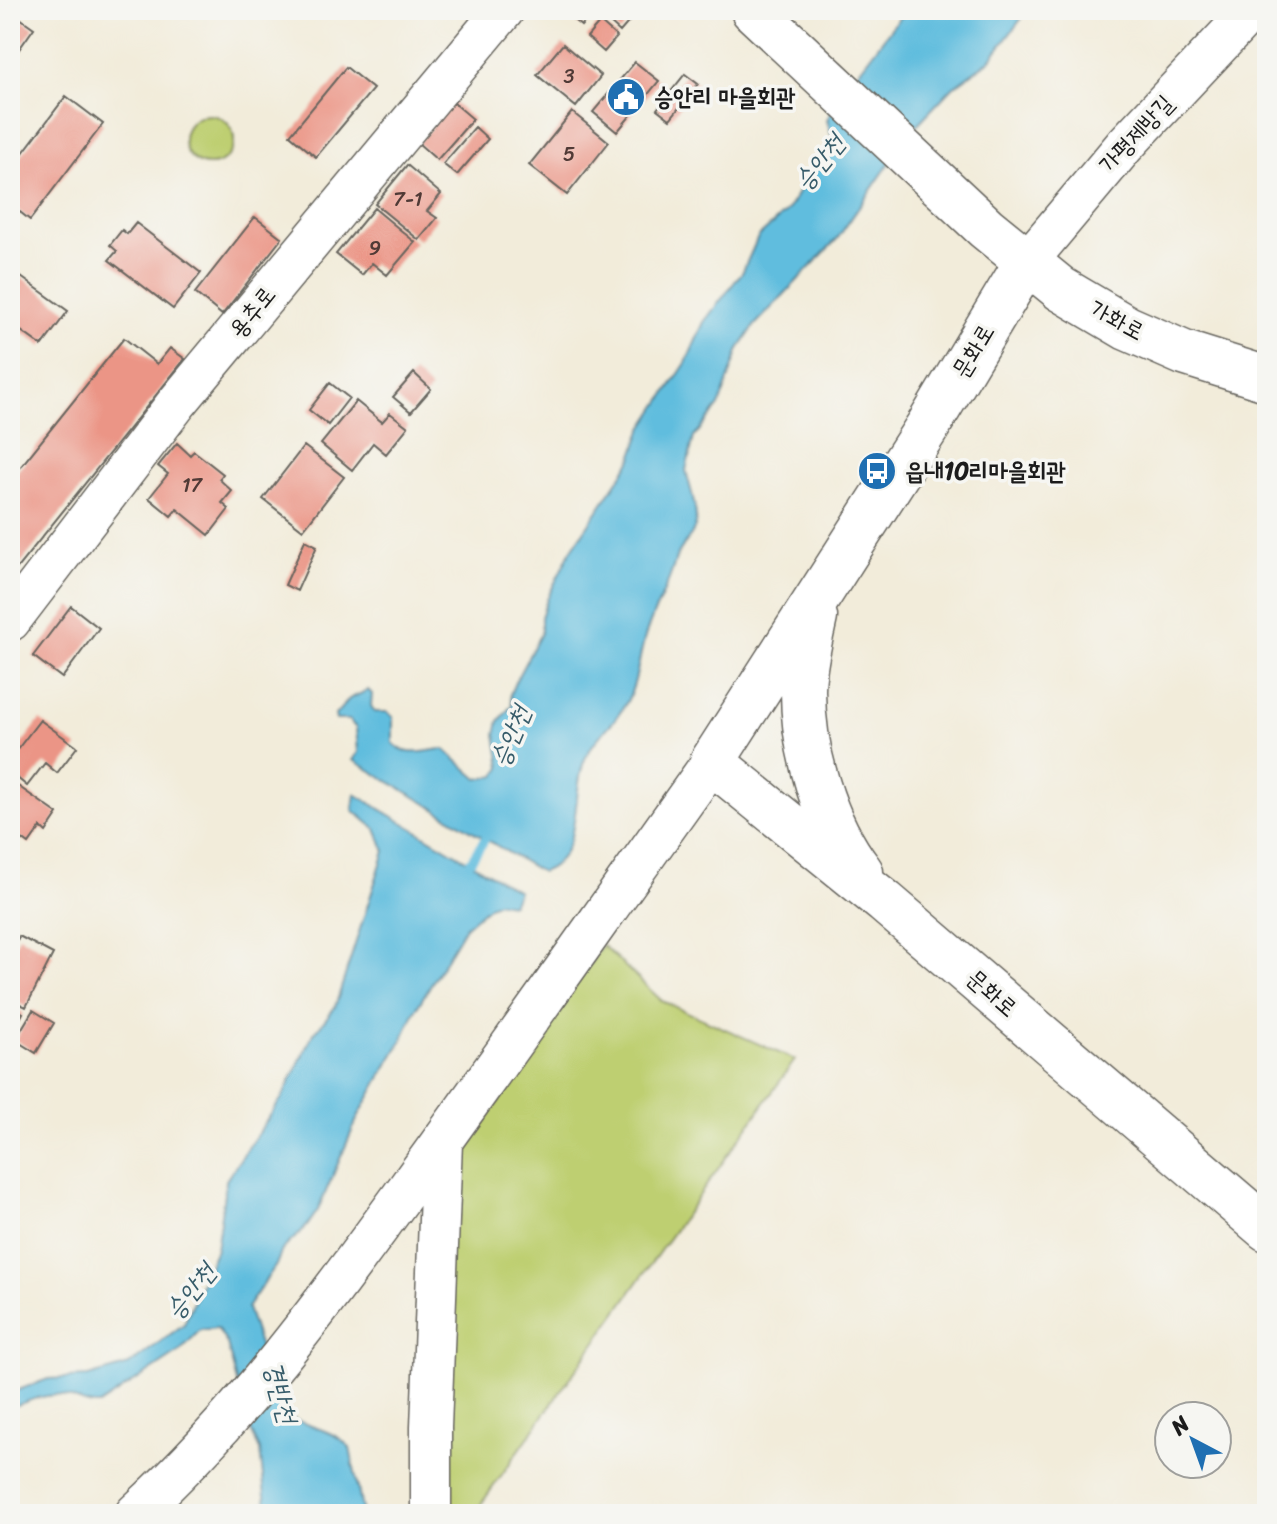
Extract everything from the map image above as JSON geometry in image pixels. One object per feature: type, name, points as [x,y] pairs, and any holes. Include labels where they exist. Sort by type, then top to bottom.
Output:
[{"type":"main road","name":"가화로","points":[[753,10],[1026,263],[1127,328],[1184,353],[1267,379]]},
{"type":"main road","name":"문화로","points":[[1026,263],[712,762],[885,902],[1267,1229]]},
{"type":"main road","points":[[831,576],[815,617],[807,654],[803,690],[807,730],[830,816],[857,866],[885,902]]},
{"type":"street","name":"용추로","points":[[10,621],[176,404],[504,10]]},
{"type":"street","name":"가평제방길","points":[[1026,263],[1115,156],[1252,10]]},
{"type":"street","name":"문화로","points":[[135,1514],[192,1461],[271,1371],[442,1142],[712,762]]},
{"type":"street","points":[[431,1514],[431,1427],[442,1142]]},
{"type":"green space","points":[[209,115],[227,122],[234,140],[227,158],[209,165],[191,158],[184,140],[191,122]]},
{"type":"green space","points":[[602,945],[662,1001],[795,1060],[474,1514],[445,1514],[445,1223],[466,1150]]},
{"type":"water","points":[[909,10],[1028,10],[990,60],[953,87],[914,128],[837,239],[755,325],[739,349],[719,406],[694,437],[686,470],[696,512],[694,530],[677,555],[649,625],[629,697],[585,759],[574,823],[564,853],[555,865],[541,872],[353,760],[358,752],[356,728],[349,720],[336,720],[335,715],[349,699],[368,690],[372,694],[371,706],[375,712],[387,712],[393,717],[393,743],[399,748],[417,752],[444,749],[478,779],[495,776],[501,768],[496,734],[499,721],[512,705],[510,694],[541,633],[541,617],[548,597],[570,552],[631,461],[642,430],[686,363],[704,322],[743,271],[758,237],[788,210],[801,187],[819,166],[832,137],[827,120],[836,101],[899,18]]},
{"type":"water","points":[[355,794],[518,891],[512,904],[498,902],[489,906],[465,927],[358,1117],[318,1210],[307,1226],[282,1250],[276,1265],[247,1308],[281,1411],[335,1436],[350,1448],[363,1514],[267,1514],[260,1450],[248,1425],[227,1344],[217,1328],[200,1330],[179,1352],[99,1405],[54,1395],[10,1408],[10,1393],[48,1379],[88,1377],[129,1365],[184,1324],[216,1249],[226,1180],[282,1098],[312,1036],[335,1007],[385,851],[376,829],[353,810]]},
{"type":"building","points":[[562,10],[595,10],[581,26]]},
{"type":"building","points":[[618,10],[639,10],[620,32],[608,21]]},
{"type":"building","points":[[10,11],[34,28],[10,62]]},
{"type":"building","points":[[600,22],[617,37],[604,52],[587,37]]},
{"type":"building","points":[[563,44],[601,76],[576,107],[537,75]]},
{"type":"building","name":"승안리 마을회관","points":[[635,62],[659,81],[617,132],[593,112]]},
{"type":"building","points":[[346,67],[373,89],[316,157],[290,135]]},
{"type":"building","points":[[685,74],[698,84],[670,119],[657,109]]},
{"type":"building","points":[[66,96],[103,124],[30,220],[10,204],[10,170]]},
{"type":"building","points":[[453,102],[473,119],[437,160],[418,143]]},
{"type":"building","points":[[572,112],[609,142],[567,195],[529,165]]},
{"type":"building","points":[[475,127],[488,139],[457,175],[443,164]]},
{"type":"building","points":[[407,165],[441,194],[427,211],[437,218],[419,240],[375,204]]},
{"type":"building","points":[[374,208],[415,242],[387,275],[372,263],[362,275],[336,254]]},
{"type":"building","points":[[255,217],[282,238],[222,315],[195,293]]},
{"type":"building","points":[[136,223],[201,273],[173,309],[109,260],[117,251],[110,245],[122,230],[127,234]]},
{"type":"building","points":[[10,269],[68,311],[42,346],[10,323]]},
{"type":"building","points":[[124,338],[157,364],[170,348],[185,359],[10,577],[10,480]]},
{"type":"building","points":[[414,373],[431,389],[411,412],[393,397]]},
{"type":"building","points":[[330,383],[349,398],[328,425],[309,410]]},
{"type":"building","points":[[356,401],[382,422],[390,413],[408,427],[386,454],[373,443],[352,470],[321,444]]},
{"type":"building","points":[[177,443],[190,455],[194,451],[223,474],[219,479],[232,491],[222,503],[229,509],[209,535],[177,509],[171,516],[149,498],[168,474],[158,466]]},
{"type":"building","points":[[304,446],[344,477],[303,530],[263,499]]},
{"type":"building","points":[[305,540],[317,546],[297,591],[285,585]]},
{"type":"building","points":[[71,606],[99,628],[62,678],[33,656]]},
{"type":"building","points":[[40,720],[77,747],[57,773],[45,763],[27,786],[10,772],[10,759]]},
{"type":"building","points":[[15,784],[58,814],[46,832],[41,827],[29,844],[10,830],[10,792]]},
{"type":"building","points":[[19,936],[53,954],[26,1007],[10,999],[10,955]]},
{"type":"building","points":[[10,1006],[23,1013],[12,1034],[10,1033]]},
{"type":"building","points":[[33,1010],[54,1023],[36,1053],[15,1040]]},
{"type":"waterway","name":"승안천","points":[[464,871],[491,830]]},
{"type":"place","name":"승안리 마을회관","points":[[626,97]]},
{"type":"place","name":"읍내10리마을회관","points":[[877,471]]},
{"type":"water label","name":"경반천","points":[[281,1392]]}]
